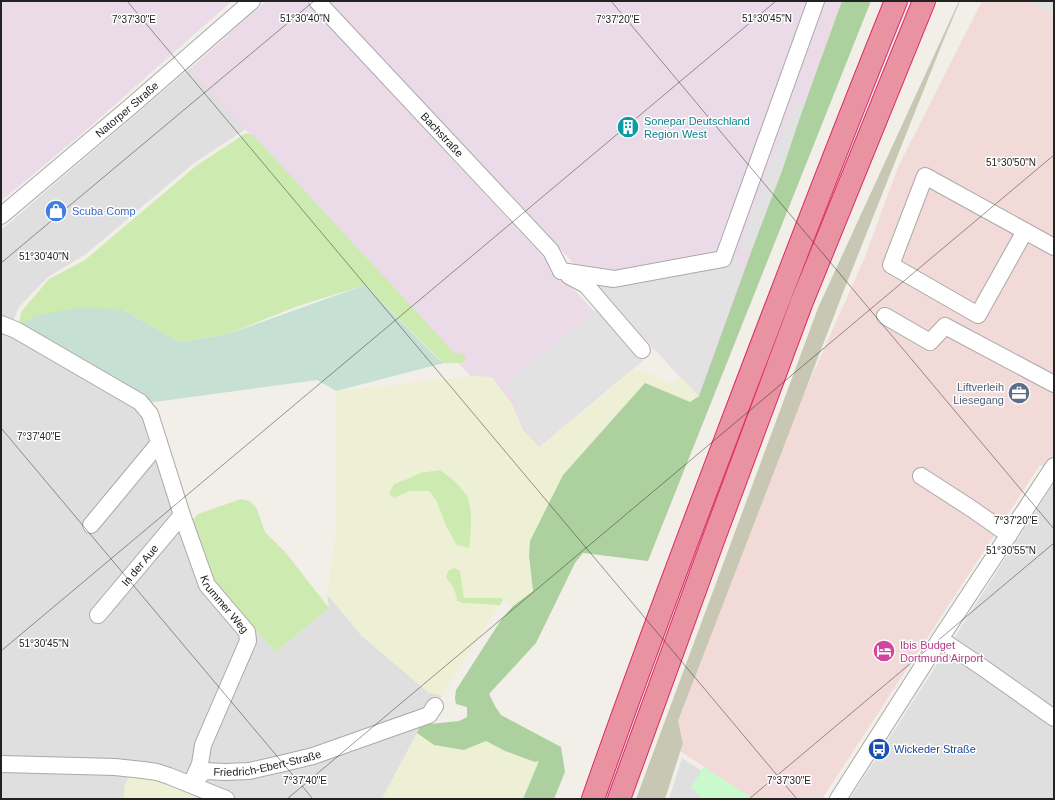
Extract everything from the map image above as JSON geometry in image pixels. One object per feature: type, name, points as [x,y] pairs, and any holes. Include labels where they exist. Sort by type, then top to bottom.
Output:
[{"type":"highway","points":[[593,799],[682,554],[773,313],[896,1]]},
{"type":"highway","points":[[619,799],[801,304],[924,1]]},
{"type":"highway","points":[[884,99],[940,1]]},
{"type":"street","name":"Natorper Straße","points":[[4,208],[130,107],[252,1]]},
{"type":"street","name":"Bachstraße","points":[[317,1],[551,251],[561,272]]},
{"type":"street","points":[[561,272],[614,279],[723,259],[816,1]]},
{"type":"street","points":[[1025,231],[978,315],[890,265],[926,176],[1054,247]]},
{"type":"street","points":[[561,272],[586,285],[642,350]]},
{"type":"street","points":[[885,316],[930,342],[945,326],[1054,384]]},
{"type":"street","name":"Krummer Weg","points":[[1,324],[16,330],[140,402],[150,414],[182,515],[207,585],[247,632],[248,640],[203,745],[200,764],[191,784]]},
{"type":"street","points":[[91,525],[159,444]]},
{"type":"street","points":[[838,799],[940,639],[1054,466]]},
{"type":"street","points":[[921,476],[1009,535]]},
{"type":"street","name":"In der Aue","points":[[98,615],[182,515]]},
{"type":"street","points":[[940,639],[1054,718]]},
{"type":"street","name":"Friedrich-Ebert-Straße","points":[[191,784],[204,771],[249,771],[313,756],[429,715],[435,706]]},
{"type":"street","points":[[1,764],[115,768],[157,772],[191,784],[226,799]]},
{"type":"shaded area","points":[[1,1],[232,1],[84,132],[1,201]]},
{"type":"shaded area","points":[[266,1],[306,1],[641,362],[537,449],[190,69]]},
{"type":"shaded area","points":[[327,1],[842,1],[699,397]]},
{"type":"shaded area","points":[[959,1],[844,290],[678,721],[683,743],[665,799],[636,799],[818,308]]},
{"type":"shaded area","points":[[982,1],[1054,1],[1054,474],[1040,465],[822,799],[753,799],[680,751],[683,742],[678,721],[795,414],[865,257],[898,167]]},
{"type":"shaded area","points":[[1028,1],[1054,1],[1054,16]]},
{"type":"shaded area","points":[[190,68],[246,129],[194,163],[86,254],[48,277],[19,307],[12,323],[156,410],[191,522],[217,588],[276,652],[329,608],[327,594],[362,636],[428,692],[442,696],[420,725],[382,799],[210,799],[124,787],[124,799],[1,799],[1,230]]},
{"type":"shaded area","points":[[805,102],[782,171],[752,249],[741,252],[743,241],[793,105]]},
{"type":"shaded area","points":[[736,261],[741,276],[698,393],[622,313],[604,290],[628,280]]},
{"type":"shaded area","points":[[365,285],[436,357],[444,363],[336,391],[317,380],[147,403],[19,326],[36,316],[76,308],[121,309],[180,342],[228,334]]},
{"type":"shaded area","points":[[597,309],[643,361],[539,445],[524,429],[506,381],[552,347]]},
{"type":"shaded area","points":[[643,370],[673,385],[681,377],[699,396],[690,402],[529,556],[533,591],[513,606],[503,600],[442,696],[428,692],[362,636],[327,594],[336,532],[336,391],[474,376],[492,377],[512,404],[523,430],[539,447],[631,372]]},
{"type":"shaded area","points":[[1054,483],[1054,799],[850,799]]},
{"type":"shaded area","points":[[417,733],[434,745],[464,750],[486,741],[505,751],[540,761],[523,799],[382,799]]},
{"type":"shaded area","points":[[682,758],[745,799],[669,799]]},
{"type":"shaded area","points":[[129,775],[148,777],[210,799],[124,799],[124,787]]},
{"type":"green space","points":[[842,1],[871,1],[648,561],[583,553],[575,563],[536,643],[489,694],[501,715],[561,747],[565,772],[554,799],[523,799],[539,761],[535,762],[505,751],[486,741],[464,750],[434,745],[417,733],[420,725],[459,721],[467,717],[467,707],[456,704],[456,690],[501,620],[513,606],[533,591],[529,556],[530,541],[563,475],[645,383],[690,402],[699,396]]},
{"type":"green space","points":[[246,133],[254,136],[454,353],[463,354],[466,358],[463,363],[444,363],[365,285],[298,306],[228,334],[180,342],[121,309],[19,326],[21,312],[49,279],[85,260],[196,166]]},
{"type":"green space","points":[[440,470],[458,485],[469,501],[471,521],[469,548],[457,545],[447,528],[436,500],[429,491],[409,491],[394,498],[389,494],[394,484],[420,473]]},
{"type":"green space","points":[[241,499],[250,501],[257,509],[265,532],[286,553],[329,608],[276,652],[217,588],[211,579],[191,522],[198,514]]},
{"type":"green space","points":[[455,568],[460,571],[464,598],[502,598],[503,600],[500,605],[463,603],[457,601],[455,591],[446,577],[449,570]]},
{"type":"green space","points":[[704,767],[753,799],[702,799],[691,787]]},
{"type":"place","name":"Sonepar Deutschland Region West","points":[[628,127]]},
{"type":"place","name":"Scuba Comp","points":[[56,211]]},
{"type":"place","name":"Liftverleih Liesegang","points":[[1019,393]]},
{"type":"place","name":"Ibis Budget Dortmund Airport","points":[[884,651]]},
{"type":"place","name":"Wickeder Straße","points":[[879,749]]}]
